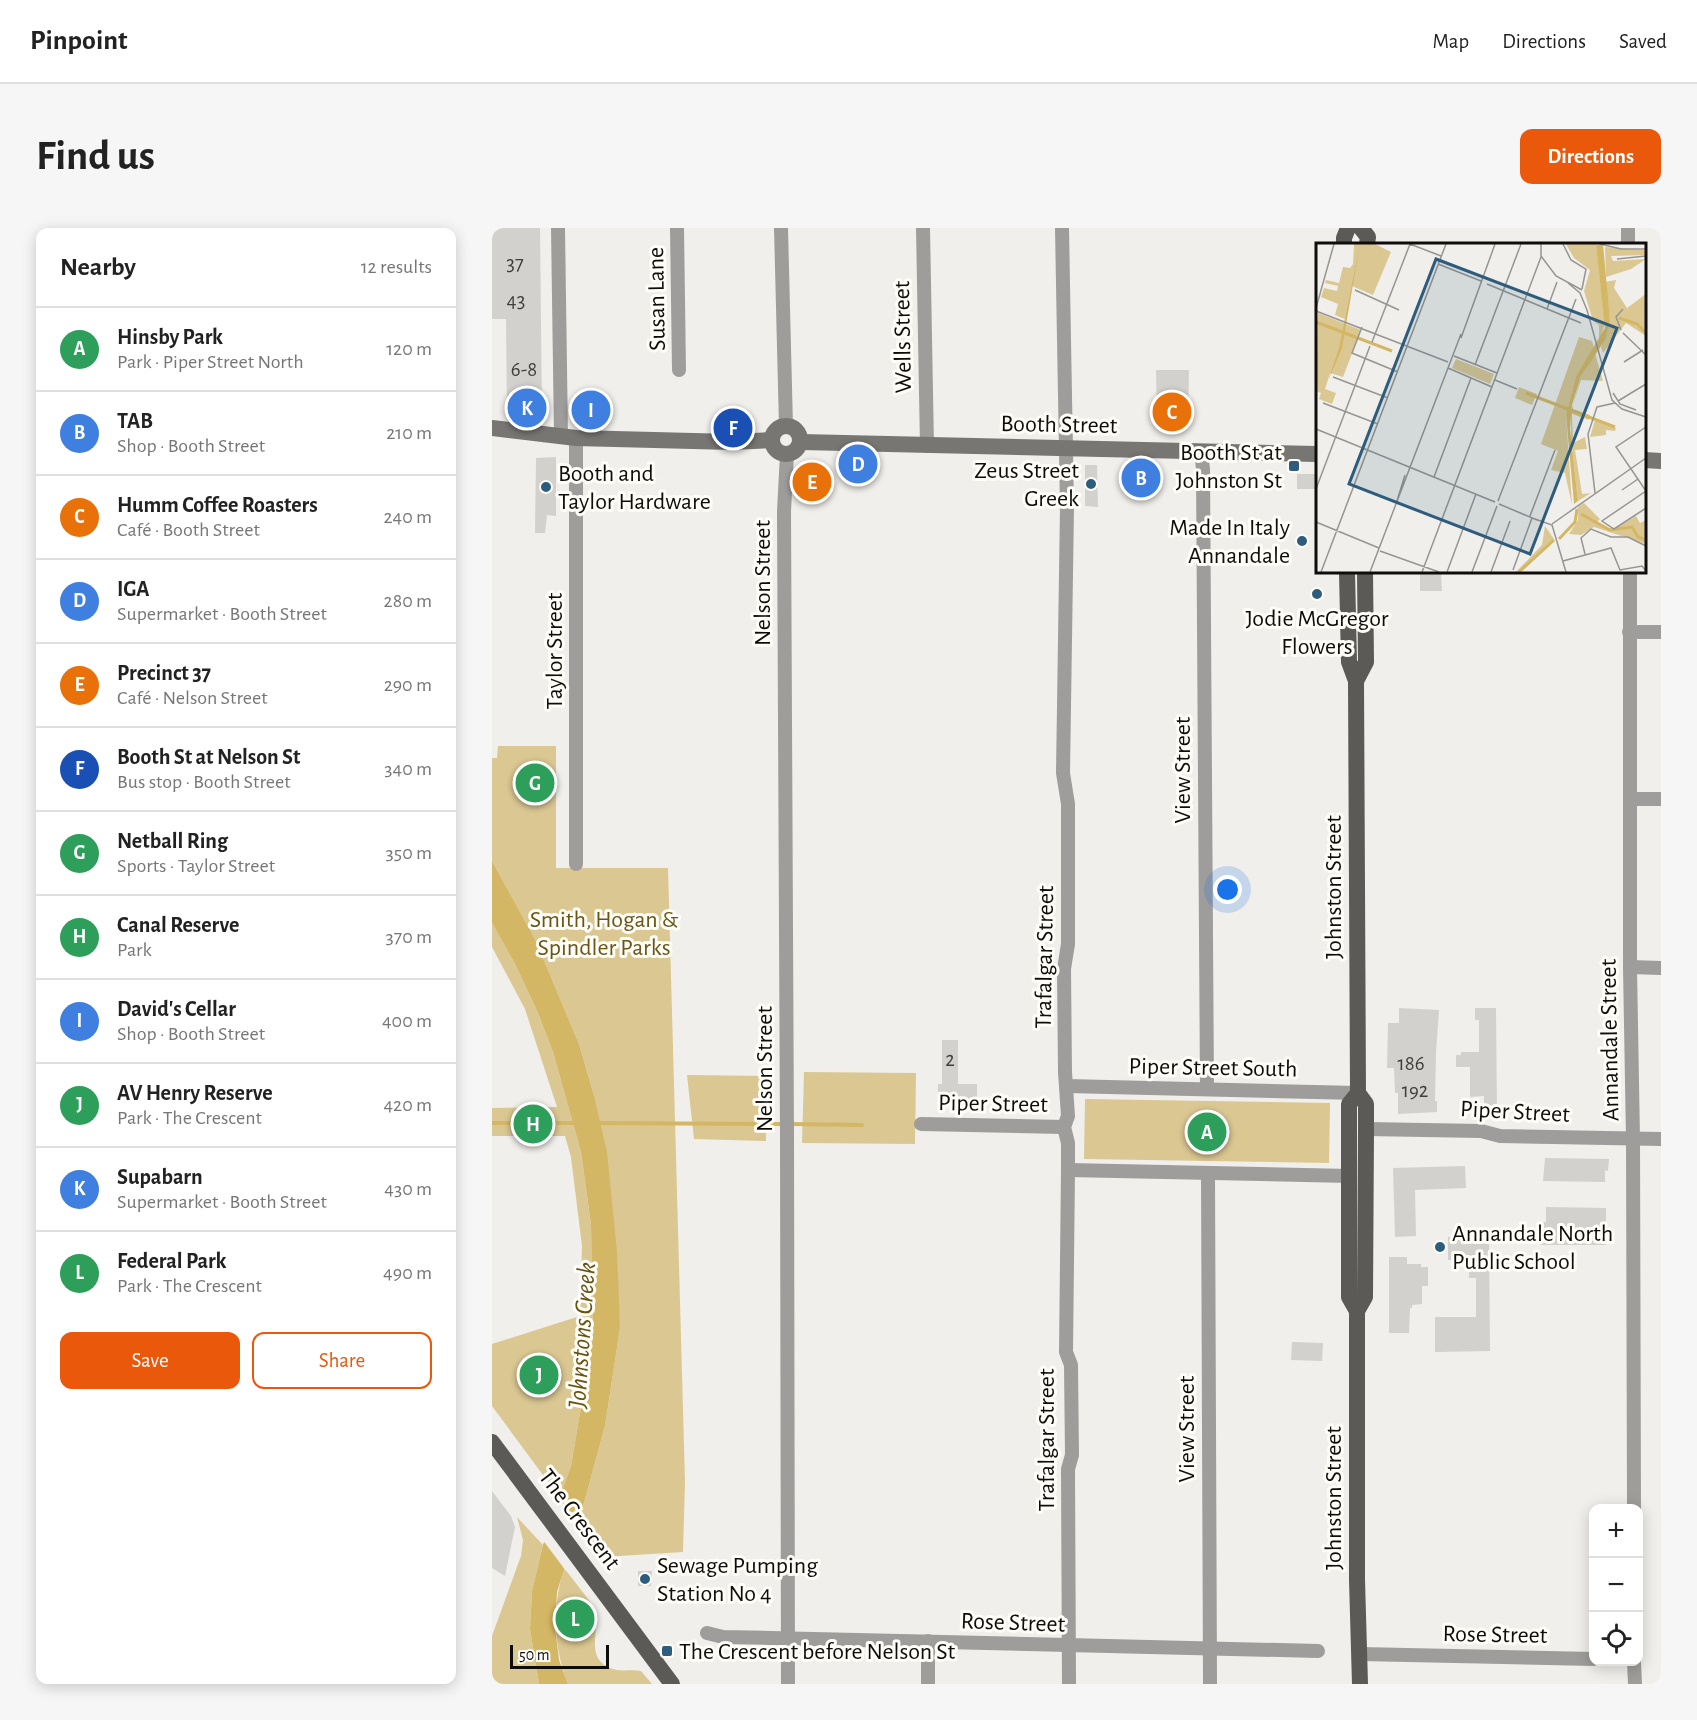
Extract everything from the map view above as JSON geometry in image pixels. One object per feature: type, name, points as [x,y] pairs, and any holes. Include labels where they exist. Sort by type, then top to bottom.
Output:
[{"type":"main road","points":[[1344,243],[1348,228]]},
{"type":"main road","points":[[1361,228],[1368,237],[1367,243]]},
{"type":"main road","points":[[786,426],[797,430],[801,442],[797,449],[787,454],[776,450],[772,440],[777,430],[786,426]]},
{"type":"main road","points":[[492,428],[568,437],[732,442],[772,440]]},
{"type":"main road","points":[[492,438],[542,435]]},
{"type":"main road","name":"Booth Street","points":[[801,442],[1316,453]]},
{"type":"main road","points":[[1646,460],[1661,461]]},
{"type":"main road","name":"Johnston Street","points":[[1347,573],[1349,662],[1356,681],[1358,1093],[1366,1104],[1365,1297],[1357,1311],[1357,1580],[1360,1684]]},
{"type":"main road","name":"Johnston Street","points":[[1356,681],[1366,662],[1365,573]]},
{"type":"main road","name":"Johnston Street","points":[[1357,1311],[1349,1297],[1349,1104],[1358,1093]]},
{"type":"main road","name":"The Crescent","points":[[492,1442],[672,1684]]},
{"type":"street","name":"Taylor Street","points":[[558,228],[568,437],[576,864]]},
{"type":"street","name":"Susan Lane","points":[[677,228],[679,370]]},
{"type":"street","points":[[782,228],[786,426]]},
{"type":"street","name":"Wells Street","points":[[923,228],[927,446]]},
{"type":"street","name":"Trafalgar Street","points":[[1062,228],[1067,507],[1063,773],[1068,804],[1068,944],[1064,969],[1065,1072],[1068,1116],[1064,1127],[1068,1143],[1066,1352],[1071,1365],[1072,1455],[1068,1469],[1069,1684]]},
{"type":"street","name":"View Street","points":[[1201,451],[1207,1089]]},
{"type":"street","name":"Nelson Street","points":[[787,454],[784,511],[788,1684]]},
{"type":"street","name":"Annandale Street","points":[[1630,573],[1634,1504]]},
{"type":"street","points":[[1629,632],[1661,632]]},
{"type":"street","points":[[1630,799],[1661,799]]},
{"type":"street","points":[[1630,967],[1661,968]]},
{"type":"street","name":"Piper Street South","points":[[1066,1086],[1358,1093]]},
{"type":"street","name":"Piper Street","points":[[921,1124],[1064,1127]]},
{"type":"street","name":"Piper Street","points":[[1366,1129],[1481,1131],[1500,1136],[1661,1139]]},
{"type":"street","points":[[1068,1170],[1350,1176]]},
{"type":"street","name":"View Street","points":[[1208,1173],[1210,1684]]},
{"type":"street","name":"Rose Street","points":[[707,1633],[723,1637],[788,1639],[1318,1651]]},
{"type":"street","points":[[928,1641],[928,1684]]},
{"type":"street","name":"Rose Street","points":[[1360,1654],[1589,1659]]},
{"type":"street","points":[[1634,1666],[1635,1684]]},
{"type":"green space","name":"Smith, Hogan & Spindler Parks","points":[[498,746],[556,746],[556,868],[668,868],[685,1482],[683,1552],[603,1557],[579,1521],[605,1426],[620,1328],[593,1092],[579,1044],[535,939],[492,861],[492,758],[497,758]]},
{"type":"green space","points":[[492,923],[515,964],[553,1052],[581,1152],[591,1225],[593,1336],[571,1466],[560,1498],[492,1406],[492,1344],[580,1316],[582,1246],[571,1157],[565,1136],[492,1136],[492,1108],[557,1107],[525,1009],[492,947]]},
{"type":"green space","points":[[804,1072],[916,1073],[915,1144],[802,1143]]},
{"type":"green space","points":[[687,1075],[766,1076],[766,1141],[694,1139]]},
{"type":"green space","points":[[1085,1099],[1330,1103],[1329,1163],[1084,1159]]},
{"type":"green space","points":[[517,1517],[543,1545],[532,1591],[530,1629],[539,1684],[492,1684],[492,1636],[521,1556],[523,1540]]},
{"type":"green space","points":[[564,1568],[595,1610],[595,1643],[598,1658],[613,1669],[641,1671],[652,1684],[568,1684],[559,1655],[556,1626],[557,1598]]},
{"type":"shaded area","name":"Johnstons Creek","points":[[492,861],[535,939],[579,1044],[607,1152],[617,1252],[620,1328],[605,1426],[557,1592],[555,1627],[559,1660],[568,1684],[539,1684],[530,1629],[532,1591],[543,1545],[571,1466],[593,1336],[591,1225],[581,1152],[553,1052],[515,964],[492,923]]},
{"type":"pier","points":[[558,1497],[580,1527],[566,1571],[542,1539]]},
{"type":"building","points":[[492,228],[540,228],[542,416],[507,416],[506,319],[492,319]]},
{"type":"building","points":[[1156,370],[1189,370],[1188,421],[1157,417]]},
{"type":"building","name":"Booth and Taylor Hardware","points":[[556,457],[556,516],[547,515],[545,533],[535,533],[536,458]]},
{"type":"building","points":[[805,462],[818,462],[818,502],[805,502]]},
{"type":"building","name":"Zeus Street Greek","points":[[1085,465],[1097,465],[1098,507],[1085,506]]},
{"type":"building","points":[[1297,474],[1316,474],[1316,489],[1297,489]]},
{"type":"building","points":[[1420,573],[1441,573],[1442,591],[1420,591]]},
{"type":"building","points":[[1399,1008],[1439,1010],[1435,1101],[1437,1101],[1437,1112],[1398,1114],[1398,1093],[1395,1093],[1394,1068],[1387,1068],[1388,1023],[1399,1023]]},
{"type":"building","points":[[1475,1008],[1496,1008],[1497,1115],[1484,1115],[1484,1096],[1470,1097],[1470,1067],[1456,1067],[1456,1055],[1461,1055],[1461,1052],[1479,1052],[1479,1020],[1475,1020]]},
{"type":"building","points":[[942,1040],[958,1040],[958,1084],[977,1084],[977,1100],[938,1100],[938,1084],[942,1084]]},
{"type":"building","points":[[1545,1158],[1609,1159],[1608,1171],[1605,1170],[1605,1182],[1543,1181]]},
{"type":"building","points":[[1465,1166],[1466,1188],[1415,1190],[1416,1236],[1395,1237],[1393,1168]]},
{"type":"building","points":[[1546,1207],[1606,1208],[1606,1245],[1541,1245],[1542,1222],[1546,1222]]},
{"type":"building","points":[[1448,1237],[1489,1237],[1490,1351],[1435,1352],[1435,1317],[1476,1317],[1476,1278],[1469,1278],[1469,1260],[1448,1260]]},
{"type":"building","points":[[1389,1257],[1407,1257],[1407,1264],[1421,1264],[1421,1267],[1428,1267],[1428,1286],[1422,1286],[1422,1304],[1412,1305],[1410,1308],[1409,1333],[1389,1333]]},
{"type":"building","points":[[1292,1342],[1323,1343],[1322,1361],[1291,1360]]},
{"type":"building","points":[[492,1491],[511,1516],[515,1527],[505,1576],[492,1568]]},
{"type":"building","name":"Sewage Pumping Station No 4","points":[[638,1571],[652,1571],[651,1586],[638,1586]]},
{"type":"waterway","points":[[492,1123],[577,1123]]},
{"type":"waterway","points":[[596,1123],[784,1124]]},
{"type":"waterway","points":[[791,1124],[862,1125]]},
{"type":"place","name":"Supabarn","points":[[527,408]]},
{"type":"place","name":"David's Cellar","points":[[591,410]]},
{"type":"place","name":"Humm Coffee Roasters","points":[[1172,412]]},
{"type":"place","name":"Booth St at Nelson St","points":[[733,428]]},
{"type":"place","name":"IGA","points":[[858,464]]},
{"type":"place","name":"Booth St at Johnston St","points":[[1294,466]]},
{"type":"place","name":"TAB","points":[[1141,478]]},
{"type":"place","name":"Precinct 37","points":[[812,482]]},
{"type":"place","name":"Zeus Street Greek","points":[[1091,484]]},
{"type":"place","name":"Booth and Taylor Hardware","points":[[546,487]]},
{"type":"place","name":"Made In Italy Annandale","points":[[1302,541]]},
{"type":"place","name":"Jodie McGregor Flowers","points":[[1317,594]]},
{"type":"place","name":"Netball Ring","points":[[535,783]]},
{"type":"place","name":"Canal Reserve","points":[[533,1124]]},
{"type":"place","name":"Hinsby Park","points":[[1207,1132]]},
{"type":"place","name":"Annandale North Public School","points":[[1440,1247]]},
{"type":"place","name":"AV Henry Reserve","points":[[539,1375]]},
{"type":"place","name":"Sewage Pumping Station No 4","points":[[645,1579]]},
{"type":"place","name":"Federal Park","points":[[575,1619]]},
{"type":"place","name":"The Crescent before Nelson St","points":[[667,1651]]}]
